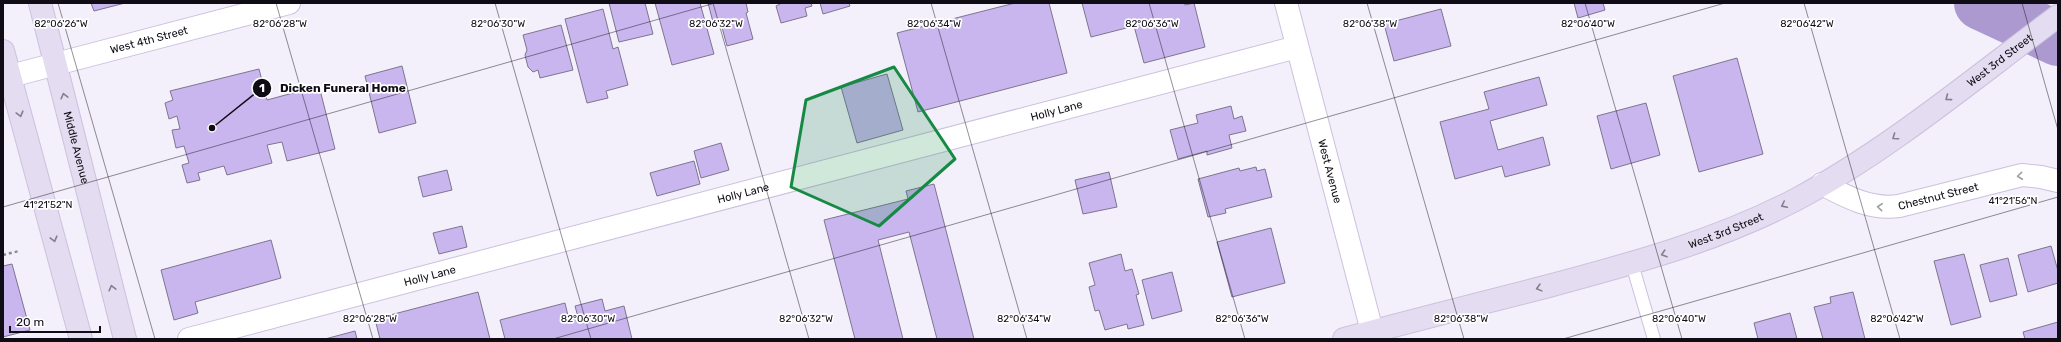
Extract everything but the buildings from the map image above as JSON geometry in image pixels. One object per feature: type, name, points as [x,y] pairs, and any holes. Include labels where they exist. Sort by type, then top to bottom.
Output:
[{"type":"main road","name":"Middle Avenue","points":[[40,3],[125,339]]},
{"type":"main road","name":"West 3rd Street","points":[[1344,339],[1374,335],[1632,264],[1712,236],[1761,216],[1822,184],[1866,157],[1927,114],[2058,16]]},
{"type":"main road","points":[[3,51],[6,77],[82,339]]},
{"type":"street","name":"West 4th Street","points":[[6,77],[289,3]]},
{"type":"street","name":"West Avenue","points":[[1286,3],[1374,335]]},
{"type":"street","name":"Holly Lane","points":[[189,339],[1297,46]]},
{"type":"street","name":"Chestnut Street","points":[[1822,184],[1873,207],[1887,208],[2022,175],[2058,181]]},
{"type":"lane","points":[[1632,264],[1654,339]]},
{"type":"path","points":[[3,255],[19,251]]},
{"type":"highlighted area","points":[[894,67],[955,159],[879,226],[791,187],[806,100]]},
{"type":"waterway","points":[[1981,3],[2058,39]]},
{"type":"place","name":"Dicken Funeral Home","points":[[212,128]]}]
